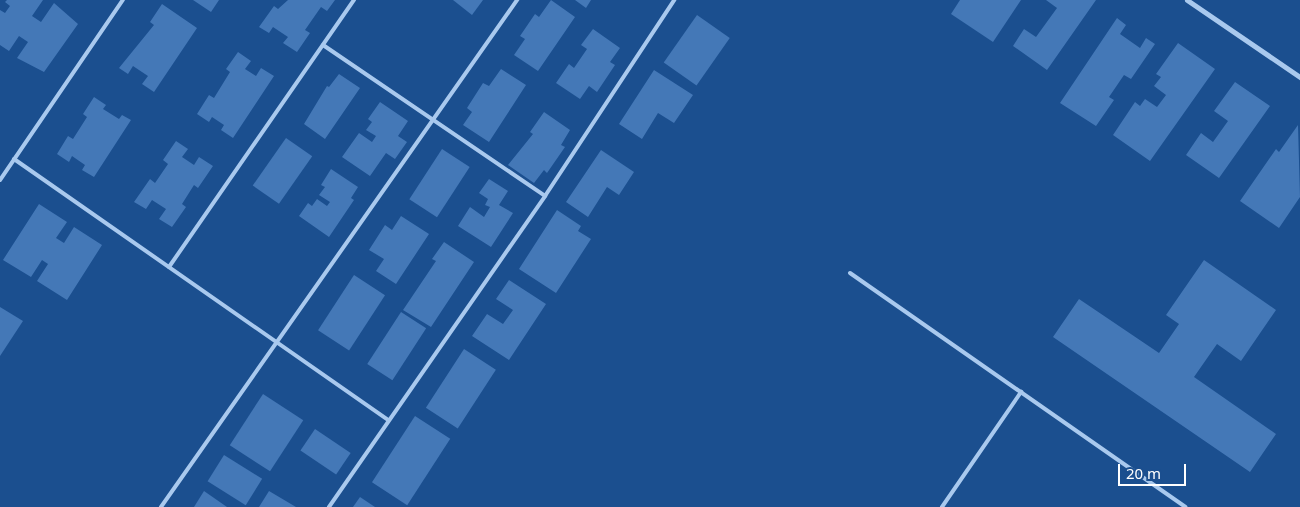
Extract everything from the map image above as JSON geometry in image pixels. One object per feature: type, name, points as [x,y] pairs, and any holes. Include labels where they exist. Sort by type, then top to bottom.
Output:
[{"type":"street","points":[[1188,0],[1300,77]]},
{"type":"lane","points":[[0,180],[123,0]]},
{"type":"lane","points":[[169,268],[354,0]]},
{"type":"lane","points":[[161,507],[517,0]]},
{"type":"lane","points":[[329,507],[545,196],[674,0]]},
{"type":"lane","points":[[323,45],[432,122],[545,196]]},
{"type":"lane","points":[[14,159],[388,420]]},
{"type":"lane","points":[[850,273],[1186,507]]},
{"type":"lane","points":[[942,507],[1021,392]]},
{"type":"building","points":[[7,0],[43,0],[32,16],[41,22],[54,3],[78,24],[44,72],[17,58],[28,42],[19,36],[9,51],[0,45],[0,10],[5,13],[10,6],[5,2]]},
{"type":"building","points":[[193,0],[219,0],[211,12]]},
{"type":"building","points":[[288,0],[335,0],[327,11],[321,7],[305,30],[310,33],[297,52],[283,43],[288,37],[273,27],[269,33],[259,27],[274,6],[278,9]]},
{"type":"building","points":[[453,0],[483,0],[472,15]]},
{"type":"building","points":[[551,0],[575,17],[538,71],[514,55],[525,39],[520,36],[535,14],[539,17]]},
{"type":"building","points":[[575,0],[591,0],[586,8]]},
{"type":"building","points":[[960,0],[1021,0],[993,42],[951,14]]},
{"type":"building","points":[[1046,0],[1096,0],[1047,70],[1013,46],[1024,29],[1036,37],[1057,8]]},
{"type":"building","points":[[162,4],[197,28],[154,92],[142,84],[148,76],[133,66],[128,74],[119,68],[154,25],[150,22]]},
{"type":"building","points":[[697,15],[730,38],[696,85],[664,63]]},
{"type":"building","points":[[1117,18],[1126,25],[1120,34],[1140,48],[1146,38],[1155,44],[1131,79],[1124,75],[1109,97],[1114,100],[1096,126],[1060,103]]},
{"type":"building","points":[[593,29],[620,48],[610,62],[615,65],[597,92],[589,86],[580,99],[556,83],[569,64],[574,68],[587,49],[581,45]]},
{"type":"building","points":[[1178,43],[1215,69],[1150,161],[1113,135],[1135,102],[1140,106],[1145,99],[1157,107],[1166,95],[1154,86],[1161,77],[1156,74]]},
{"type":"building","points":[[238,52],[251,61],[245,69],[256,76],[261,68],[274,76],[233,138],[221,130],[224,125],[212,117],[209,122],[197,114],[209,95],[214,98],[230,72],[226,69]]},
{"type":"building","points":[[501,69],[526,85],[489,142],[463,125],[472,112],[467,108],[483,83],[489,86]]},
{"type":"building","points":[[654,70],[693,95],[674,123],[658,113],[642,139],[619,124]]},
{"type":"building","points":[[339,74],[360,88],[325,139],[304,124],[327,86],[329,87]]},
{"type":"building","points":[[1235,82],[1270,106],[1219,178],[1186,155],[1201,133],[1213,142],[1228,121],[1214,111]]},
{"type":"building","points":[[94,97],[106,105],[103,109],[119,119],[122,115],[131,120],[94,177],[82,170],[85,165],[72,156],[69,162],[57,154],[68,136],[73,139],[87,117],[83,114]]},
{"type":"building","points":[[380,102],[408,121],[398,136],[407,142],[395,159],[386,153],[370,176],[342,157],[359,133],[372,142],[376,136],[366,130],[372,122],[368,119]]},
{"type":"building","points":[[544,112],[570,130],[561,145],[565,147],[547,173],[544,170],[534,183],[508,165],[533,134],[530,132]]},
{"type":"building","points":[[1298,125],[1300,197],[1279,228],[1240,201],[1276,149],[1279,152]]},
{"type":"building","points":[[286,138],[312,156],[279,204],[253,186]]},
{"type":"building","points":[[176,141],[188,149],[182,157],[194,165],[199,157],[213,166],[198,188],[194,185],[182,204],[186,207],[172,227],[159,219],[166,209],[152,200],[146,209],[134,202],[150,179],[155,183],[168,164],[163,160]]},
{"type":"building","points":[[442,149],[470,167],[437,217],[409,199]]},
{"type":"building","points":[[601,150],[634,172],[619,195],[607,187],[588,217],[566,202]]},
{"type":"building","points":[[331,169],[358,187],[351,198],[354,200],[329,237],[299,216],[308,203],[312,206],[317,199],[327,206],[330,202],[319,195],[325,187],[321,185]]},
{"type":"building","points":[[489,179],[508,191],[499,205],[513,213],[491,247],[458,226],[470,207],[484,217],[490,207],[485,205],[488,199],[479,193]]},
{"type":"building","points":[[39,204],[67,222],[56,238],[64,243],[74,227],[102,245],[67,300],[37,281],[48,264],[42,260],[31,277],[3,260]]},
{"type":"building","points":[[557,210],[581,226],[578,231],[591,239],[556,293],[519,269]]},
{"type":"building","points":[[401,216],[429,234],[396,284],[376,271],[384,259],[369,250],[385,225],[392,230]]},
{"type":"building","points":[[444,242],[474,262],[431,327],[403,310],[436,261],[432,259]]},
{"type":"building","points":[[1204,260],[1276,310],[1241,361],[1217,344],[1194,377],[1276,434],[1250,472],[1053,337],[1079,299],[1159,353],[1179,324],[1166,315]]},
{"type":"building","points":[[354,275],[385,295],[349,351],[318,330]]},
{"type":"building","points":[[509,280],[546,304],[509,360],[472,336],[487,314],[503,324],[513,310],[496,299]]},
{"type":"building","points":[[0,307],[23,321],[0,356]]},
{"type":"building","points":[[401,312],[426,328],[392,380],[367,364]]},
{"type":"building","points":[[464,349],[496,370],[458,428],[426,408]]},
{"type":"building","points":[[263,394],[303,420],[270,471],[230,445]]},
{"type":"building","points":[[415,416],[450,439],[407,505],[372,482]]},
{"type":"building","points":[[315,429],[351,453],[336,475],[300,451]]},
{"type":"building","points":[[224,455],[262,479],[246,505],[208,481]]},
{"type":"building","points":[[204,491],[227,507],[194,507]]},
{"type":"building","points":[[269,491],[296,507],[259,507]]},
{"type":"building","points":[[360,497],[375,507],[353,507]]}]
